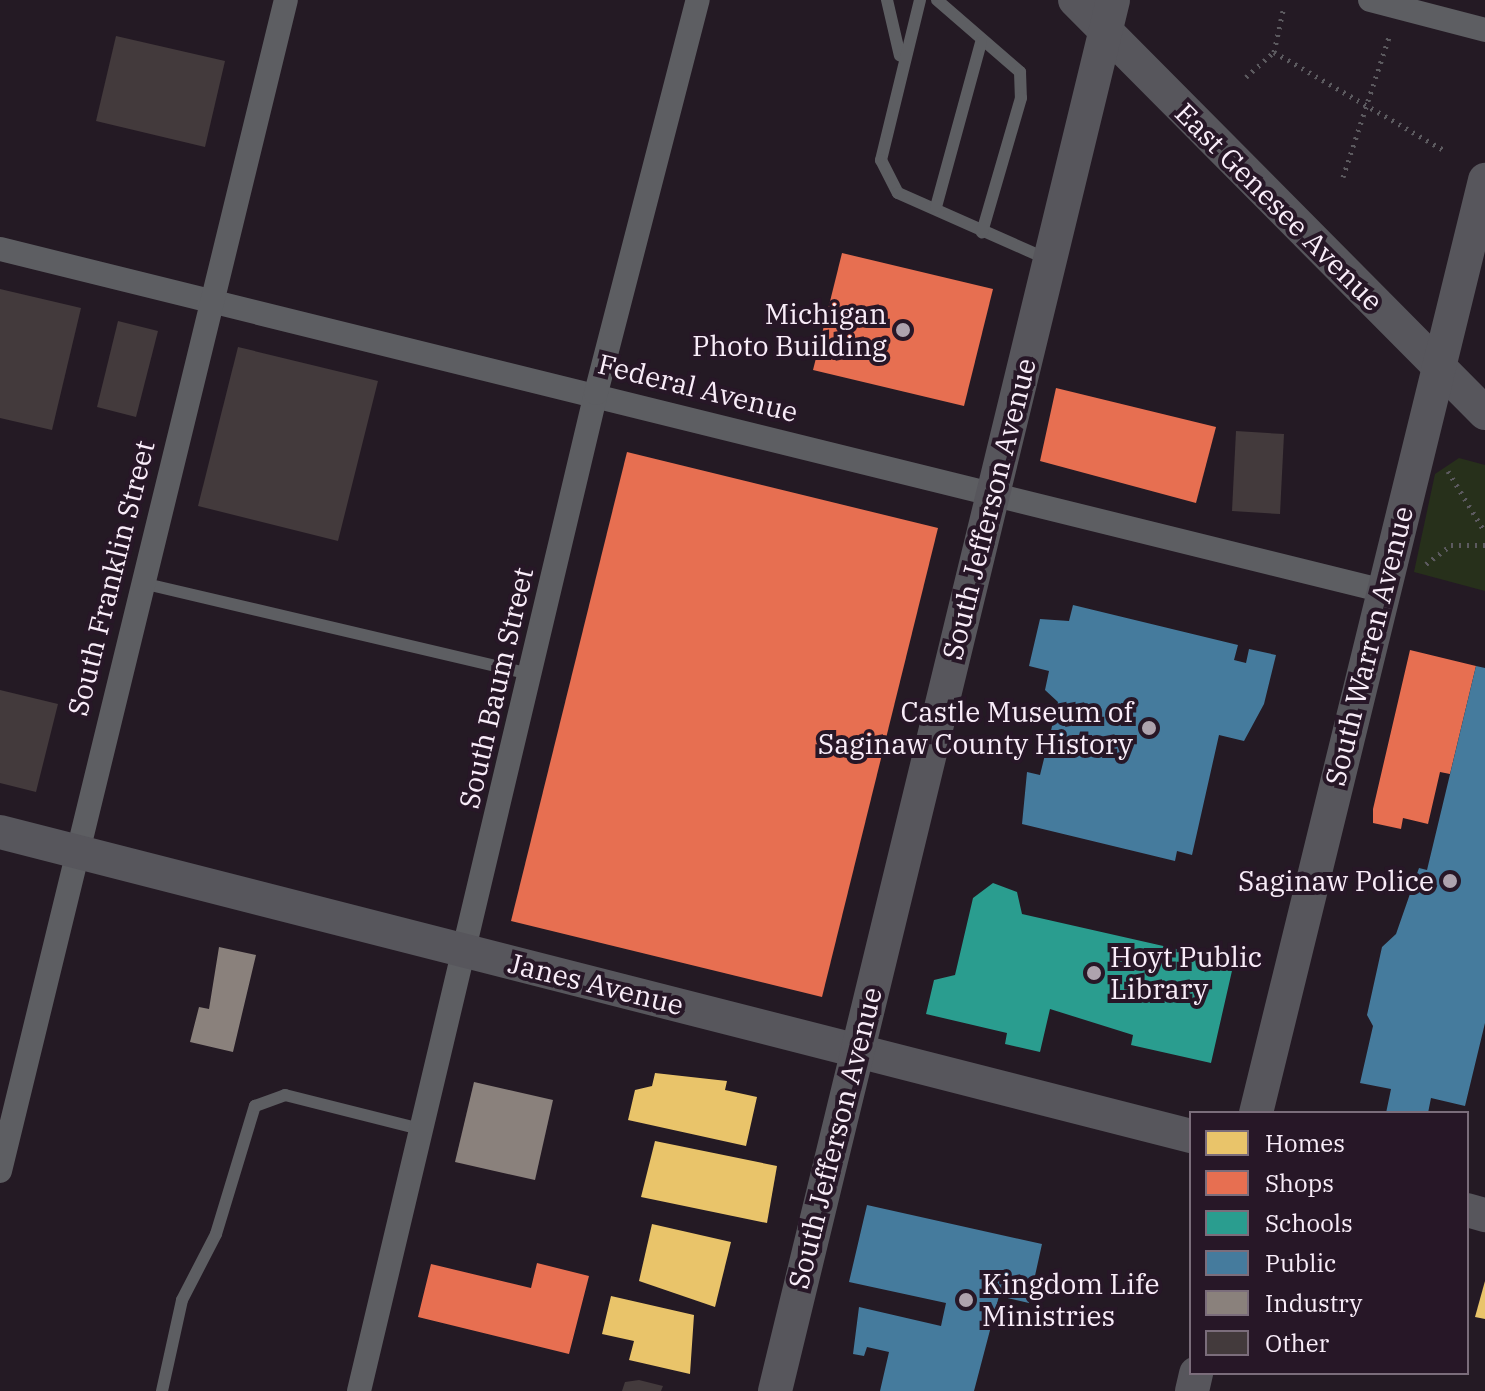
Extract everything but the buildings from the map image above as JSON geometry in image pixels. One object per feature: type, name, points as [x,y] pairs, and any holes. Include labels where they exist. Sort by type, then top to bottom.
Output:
[{"type":"street","name":"South Franklin Street","points":[[0,1171],[140,582],[286,0]]},
{"type":"street","name":"South Baum Street","points":[[359,1391],[468,951],[529,674],[596,393],[698,0]]},
{"type":"street","name":"East Genesee Avenue","points":[[1075,0],[1485,413]]},
{"type":"street","name":"South Jefferson Avenue","points":[[775,1391],[992,492],[1108,35],[1113,0]]},
{"type":"street","points":[[1370,0],[1485,30]]},
{"type":"street","name":"South Warren Avenue","points":[[1256,1111],[1380,590],[1485,180]]},
{"type":"street","name":"Federal Avenue","points":[[0,249],[596,393],[1380,590]]},
{"type":"street","name":"Janes Avenue","points":[[0,832],[1189,1135]]},
{"type":"lane","points":[[887,0],[900,56]]},
{"type":"lane","points":[[920,0],[900,56],[881,160],[898,193],[936,207],[982,232],[1053,261]]},
{"type":"lane","points":[[937,0],[981,43],[1020,72],[1021,98],[982,232]]},
{"type":"lane","points":[[936,207],[981,43]]},
{"type":"lane","points":[[140,582],[529,674]]},
{"type":"lane","points":[[162,1391],[182,1300],[216,1234],[255,1106],[285,1095],[424,1130]]},
{"type":"path","points":[[1246,77],[1274,52],[1284,6]]},
{"type":"path","points":[[1343,177],[1390,34]]},
{"type":"path","points":[[1274,52],[1444,150]]},
{"type":"path","points":[[1448,471],[1485,532]]},
{"type":"path","points":[[1426,564],[1451,545],[1485,545]]},
{"type":"green space","points":[[1459,458],[1485,465],[1485,591],[1414,572],[1435,474]]},
{"type":"place","name":"Michigan Photo Building","points":[[903,330]]},
{"type":"place","name":"Castle Museum of Saginaw County History","points":[[1149,728]]},
{"type":"place","name":"Saginaw Police","points":[[1450,881]]},
{"type":"place","name":"Hoyt Public Library","points":[[1094,973]]},
{"type":"place","name":"Kingdom Life Ministries","points":[[966,1300]]}]
